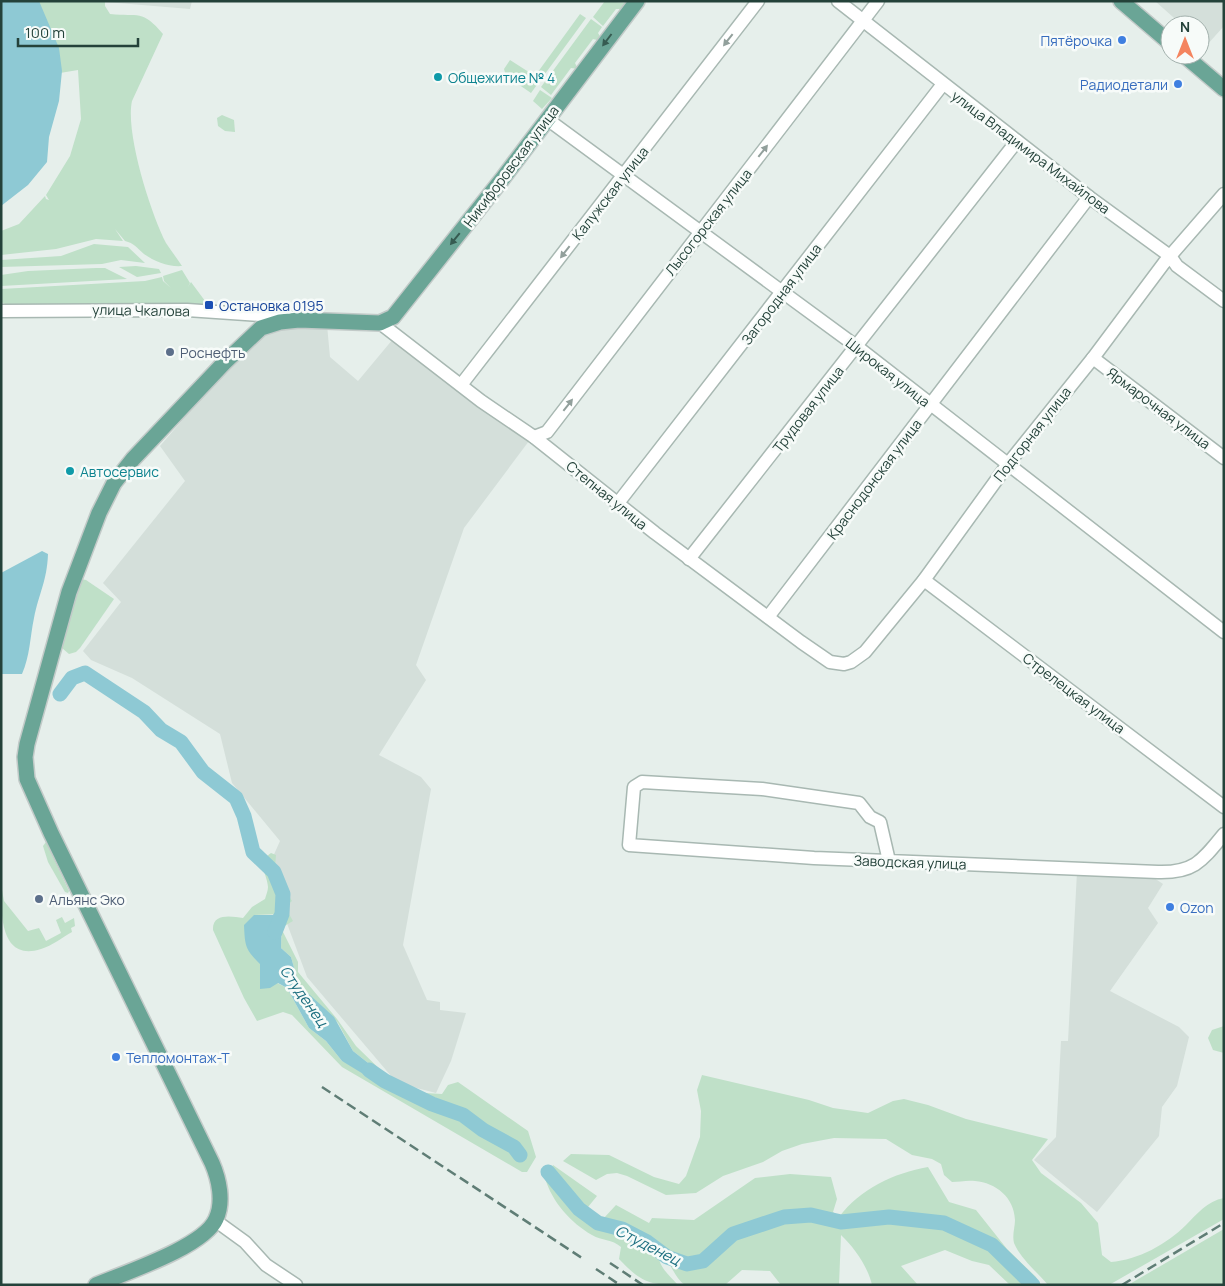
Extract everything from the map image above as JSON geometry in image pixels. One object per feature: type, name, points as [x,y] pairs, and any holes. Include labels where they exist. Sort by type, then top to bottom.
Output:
[{"type":"main road","name":"Никифоровская улица","points":[[380,323],[397,312],[637,1]]},
{"type":"main road","points":[[1121,1],[1160,34]]},
{"type":"main road","points":[[1195,65],[1224,90]]},
{"type":"main road","points":[[96,1285],[170,1254],[198,1239],[216,1221],[220,1196],[217,1173],[45,821],[27,779],[25,757],[69,592],[99,513],[114,483],[133,459],[248,338],[272,324],[310,319],[380,323]]},
{"type":"street","name":"Калужская улица","points":[[461,385],[758,1]]},
{"type":"street","name":"улица Владимира Михайлова","points":[[838,1],[1089,197],[1170,256],[1177,266],[1224,302]]},
{"type":"street","name":"Лысогорская улица","points":[[534,437],[547,432],[878,1]]},
{"type":"street","name":"Загородная улица","points":[[618,503],[943,84]]},
{"type":"street","name":"Широкая улица","points":[[547,119],[856,346],[1224,632]]},
{"type":"street","name":"Трудовая улица","points":[[690,559],[1017,140]]},
{"type":"street","name":"Подгорная улица","points":[[836,664],[851,662],[865,652],[924,580],[1008,464],[1093,358],[1170,256],[1224,194]]},
{"type":"street","name":"Краснодонская улица","points":[[768,617],[1089,197]]},
{"type":"street","name":"улица Чкалова","points":[[1,311],[187,310],[310,319]]},
{"type":"street","name":"Степная улица","points":[[380,323],[461,385],[534,437],[690,559],[823,658],[836,664]]},
{"type":"street","name":"Ярмарочная улица","points":[[1093,358],[1224,458]]},
{"type":"street","name":"Стрелецкая улица","points":[[924,580],[1224,807]]},
{"type":"street","name":"Заводская улица","points":[[889,861],[880,822],[870,817],[859,803],[762,789],[642,782],[634,787],[629,845],[889,861],[1176,872],[1199,863],[1224,834]]},
{"type":"street","points":[[216,1221],[245,1242],[266,1265],[296,1285]]},
{"type":"shaded area","points":[[94,1],[192,1],[190,9]]},
{"type":"shaded area","points":[[1155,1],[1224,1],[1224,26],[1210,42],[1210,15],[1171,15]]},
{"type":"shaded area","points":[[327,325],[330,357],[358,381],[393,339],[529,441],[464,528],[416,665],[426,680],[379,755],[421,777],[431,789],[403,945],[427,1000],[440,1002],[440,1010],[466,1013],[451,1061],[436,1093],[397,1083],[307,977],[267,870],[280,841],[232,783],[220,734],[132,678],[91,660],[83,651],[121,602],[103,583],[185,481],[160,446],[228,367],[257,338],[272,329]]},
{"type":"shaded area","points":[[1077,872],[1151,876],[1163,884],[1148,908],[1158,923],[1110,991],[1179,1027],[1189,1037],[1177,1086],[1162,1107],[1159,1136],[1097,1212],[1034,1160],[1056,1137],[1061,1041],[1068,1041]]},
{"type":"green space","points":[[40,1],[105,1],[105,6],[110,14],[145,17],[163,34],[132,101],[132,133],[153,213],[166,243],[182,266],[167,265],[153,259],[133,244],[125,241],[115,229],[123,241],[96,239],[56,249],[1,255],[1,231],[19,224],[45,196],[49,200],[46,195],[70,156],[81,119],[78,70],[60,73],[34,3]]},
{"type":"green space","points":[[605,1],[627,3],[624,9],[616,9],[603,26],[593,17]]},
{"type":"green space","points":[[580,14],[586,18],[531,93],[506,76],[504,69],[510,60],[535,76]]},
{"type":"green space","points":[[591,19],[602,27],[598,33],[601,38],[593,39],[575,63],[578,69],[571,68],[551,95],[541,87]]},
{"type":"green space","points":[[540,90],[552,98],[542,109],[533,101]]},
{"type":"green space","points":[[222,115],[234,120],[235,132],[225,131],[218,126],[217,118]]},
{"type":"green space","points":[[94,244],[128,247],[145,263],[121,260],[102,264],[1,267],[1,260],[61,256]]},
{"type":"green space","points":[[136,266],[159,269],[161,273],[137,277],[119,267]]},
{"type":"green space","points":[[105,268],[127,279],[1,286],[1,275],[28,271]]},
{"type":"green space","points":[[182,270],[190,283],[188,287],[191,282],[208,305],[5,304],[1,302],[1,289],[145,281],[162,277],[163,281],[171,288],[164,281],[163,276]]},
{"type":"green space","points":[[81,579],[86,580],[114,599],[80,648],[76,652],[69,654],[62,648],[61,643]]},
{"type":"green space","points":[[46,842],[69,891],[68,893],[65,892],[48,862],[43,846]]},
{"type":"green space","points":[[271,853],[276,855],[275,868],[279,880],[292,901],[285,907],[293,921],[282,928],[282,914],[254,915],[260,974],[287,988],[309,1028],[326,1041],[342,1061],[382,1074],[353,1051],[338,1023],[299,985],[291,957],[281,948],[282,929],[298,962],[298,972],[337,1019],[356,1046],[396,1085],[426,1093],[442,1094],[448,1085],[458,1082],[528,1131],[536,1157],[527,1172],[522,1172],[342,1067],[292,1015],[283,1012],[257,1021],[244,998],[213,930],[219,918],[228,916],[243,918],[252,907],[265,899],[268,887],[263,864]]},
{"type":"green space","points":[[1,885],[4,901],[28,931],[39,928],[46,941],[61,933],[56,920],[62,917],[65,923],[74,918],[75,926],[71,928],[72,932],[45,948],[28,951],[17,948],[10,942],[3,921]]},
{"type":"green space","points":[[1224,1026],[1224,1053],[1213,1050],[1208,1038],[1212,1030]]},
{"type":"green space","points":[[702,1075],[809,1100],[833,1108],[868,1113],[893,1101],[904,1099],[928,1105],[966,1119],[1048,1139],[1032,1160],[1041,1173],[1081,1203],[1098,1223],[1102,1255],[1111,1262],[1131,1258],[1161,1245],[1207,1205],[1224,1198],[1224,1219],[1109,1285],[1048,1285],[1017,1249],[1013,1240],[1014,1212],[1007,1198],[997,1188],[983,1182],[952,1182],[944,1175],[941,1164],[932,1159],[912,1155],[886,1139],[834,1138],[802,1144],[782,1151],[763,1162],[723,1176],[696,1193],[666,1195],[617,1173],[607,1174],[596,1180],[563,1161],[571,1154],[609,1155],[654,1177],[679,1184],[686,1176],[700,1137],[701,1111],[697,1090]]},
{"type":"green space","points":[[553,1165],[597,1196],[588,1207],[603,1219],[616,1205],[649,1223],[652,1218],[694,1220],[755,1178],[790,1174],[831,1177],[837,1199],[833,1212],[839,1217],[847,1207],[867,1190],[903,1173],[928,1167],[949,1202],[976,1210],[1007,1249],[1036,1277],[1039,1285],[1010,1285],[989,1265],[972,1261],[945,1250],[901,1266],[918,1285],[872,1285],[860,1258],[841,1235],[839,1285],[781,1285],[770,1271],[742,1270],[725,1285],[685,1285],[659,1252],[662,1266],[678,1285],[652,1283],[639,1277],[619,1259],[621,1247],[592,1235],[563,1211],[552,1195],[545,1178]]},
{"type":"green space","points":[[1224,1229],[1224,1285],[1128,1285]]},
{"type":"water","points":[[1,1],[39,1],[59,48],[62,71],[59,101],[49,137],[47,162],[28,185],[1,206]]},
{"type":"water","points":[[42,551],[48,554],[46,572],[34,618],[25,667],[22,674],[1,674],[1,573]]},
{"type":"water","points":[[276,911],[281,911],[282,914],[281,948],[291,957],[299,985],[334,1017],[353,1051],[382,1074],[385,1081],[365,1075],[342,1061],[326,1041],[309,1028],[287,988],[278,983],[270,988],[260,989],[260,964],[251,955],[247,947],[244,925],[254,915],[273,915]]},
{"type":"waterway","name":"Студенец","points":[[60,694],[72,678],[85,673],[144,712],[161,730],[181,742],[203,772],[236,798],[244,816],[253,852],[274,872],[283,894],[282,914],[275,932]]},
{"type":"waterway","name":"Студенец","points":[[369,1070],[385,1081],[432,1104],[463,1115],[483,1130],[514,1147],[520,1155]]},
{"type":"waterway","name":"Студенец","points":[[548,1172],[579,1209],[598,1223],[622,1229],[647,1242],[667,1257],[687,1264],[703,1261],[733,1234],[784,1217],[811,1215],[841,1222],[889,1217],[944,1223],[992,1245],[1033,1285]]},
{"type":"railway","points":[[322,1087],[582,1258]]},
{"type":"railway","points":[[1122,1285],[1224,1223]]},
{"type":"railway","points":[[610,1263],[643,1285]]},
{"type":"railway","points":[[596,1269],[620,1285]]},
{"type":"place","name":"Пятёрочка","points":[[1122,40]]},
{"type":"place","name":"Общежитие № 4","points":[[438,77]]},
{"type":"place","name":"Радиодетали","points":[[1178,84]]},
{"type":"place","name":"Остановка 0195","points":[[209,305]]},
{"type":"place","name":"Роснефть","points":[[170,352]]},
{"type":"place","name":"Автосервис","points":[[70,471]]},
{"type":"place","name":"Альянс Эко","points":[[39,899]]},
{"type":"place","name":"Ozon","points":[[1170,907]]},
{"type":"place","name":"Тепломонтаж-Т","points":[[116,1057]]}]
